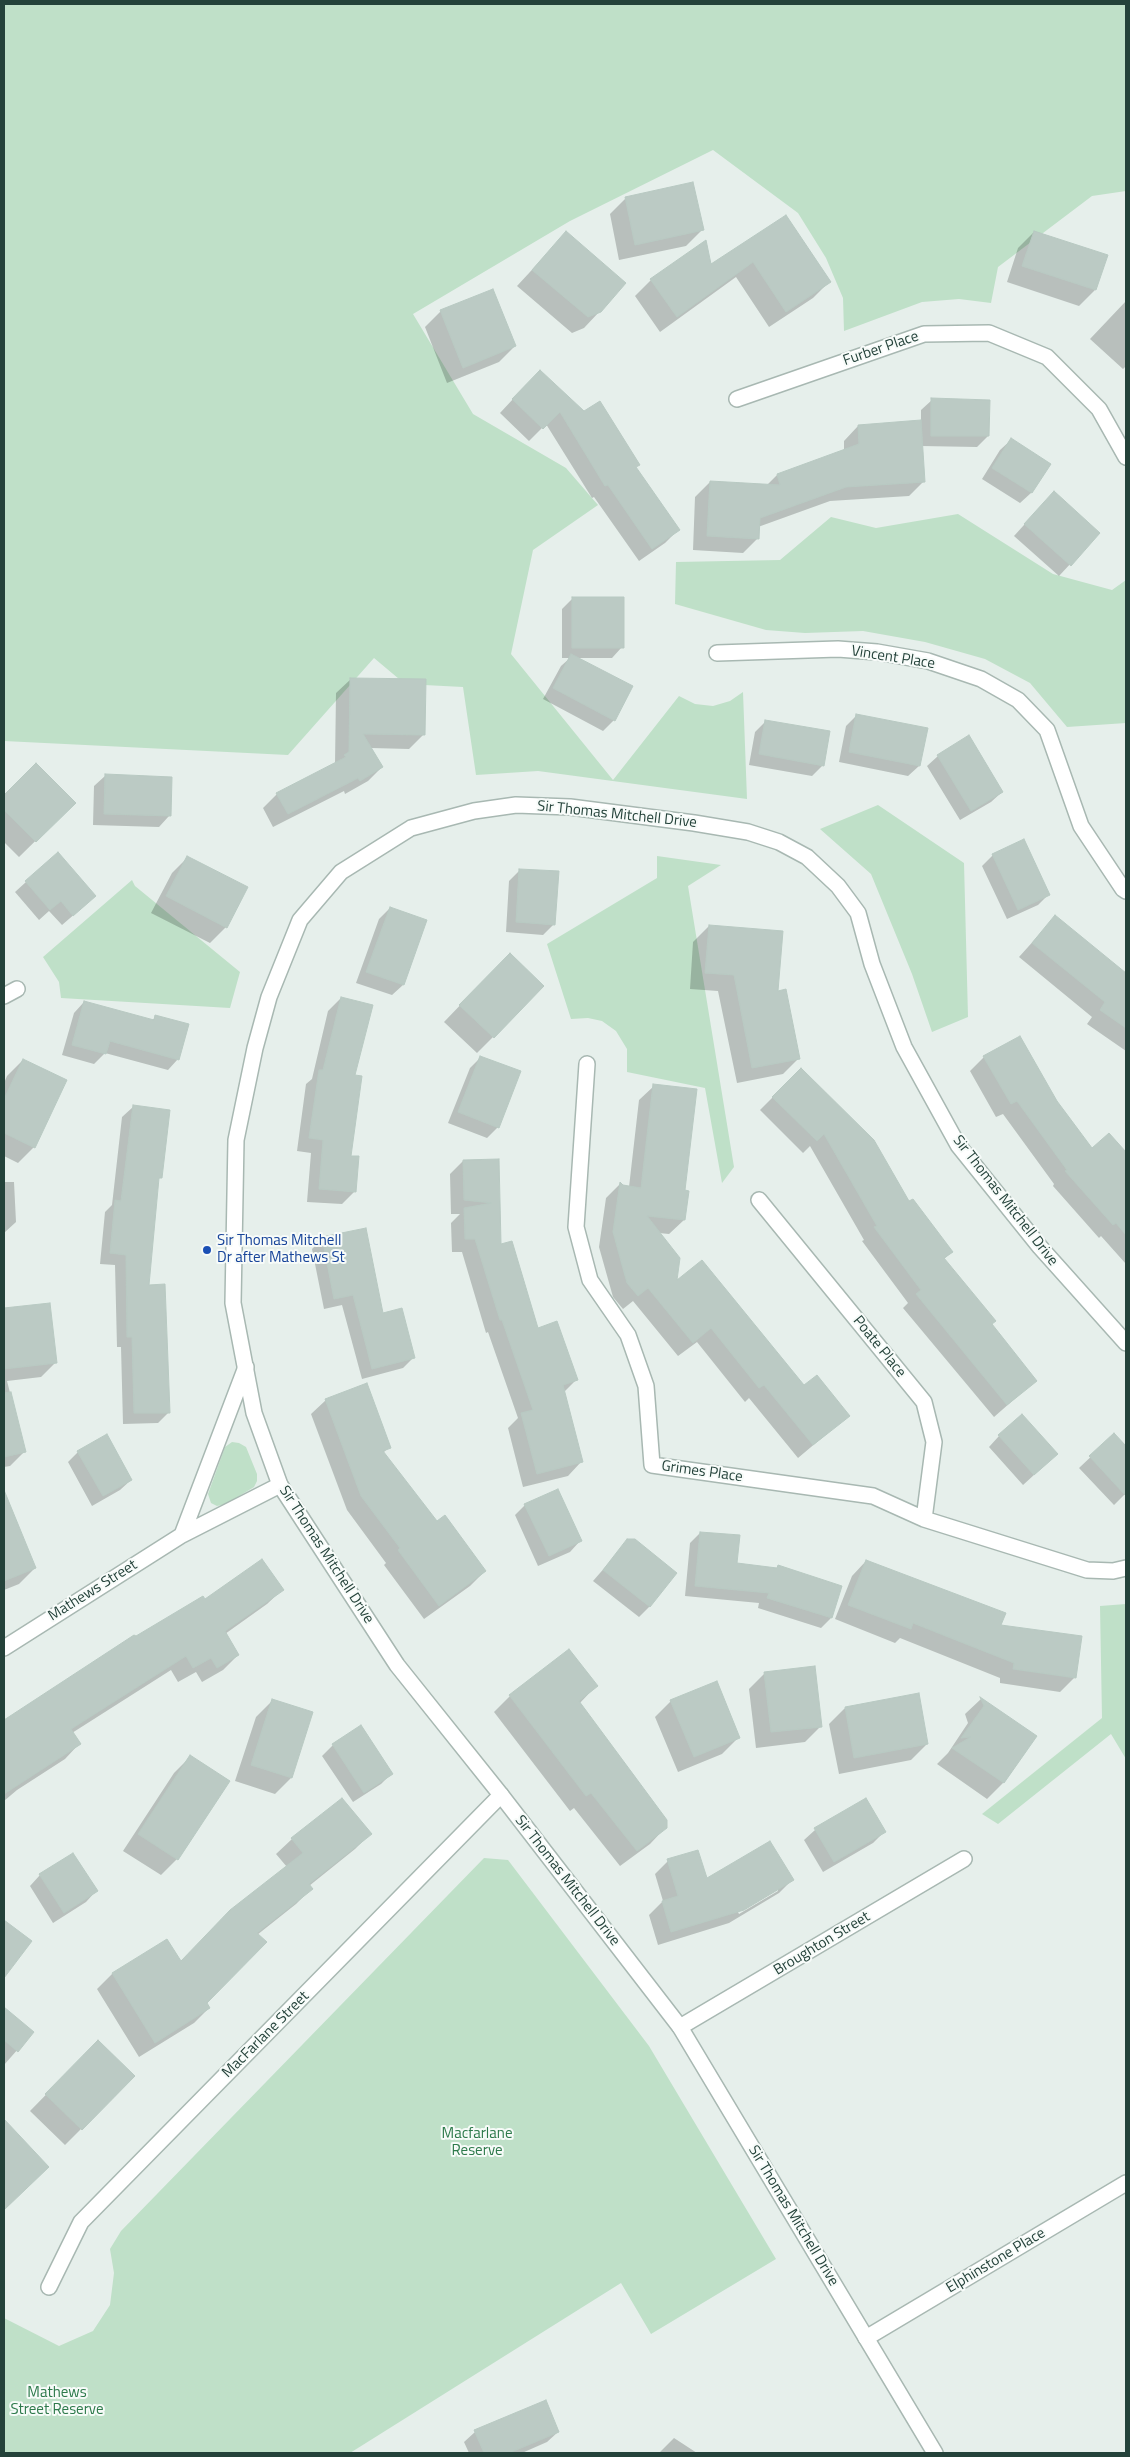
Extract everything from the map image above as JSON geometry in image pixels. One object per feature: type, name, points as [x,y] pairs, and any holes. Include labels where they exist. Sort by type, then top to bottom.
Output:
[{"type":"street","name":"Furber Place","points":[[737,399],[924,334],[988,333],[1047,357],[1099,409],[1126,457]]},
{"type":"street","name":"Vincent Place","points":[[717,653],[838,649],[877,652],[928,661],[980,678],[1018,700],[1047,730],[1082,826],[1126,891]]},
{"type":"street","name":"Sir Thomas Mitchell Drive","points":[[934,2453],[680,2028],[397,1665],[280,1485],[254,1413],[234,1303],[236,1140],[255,1048],[269,997],[300,920],[341,872],[411,828],[474,811],[516,805],[570,807],[748,832],[779,842],[807,858],[838,886],[858,914],[872,964],[904,1047],[958,1146],[1040,1248],[1126,1343]]},
{"type":"street","name":"Grimes Place","points":[[587,1064],[576,1227],[590,1280],[628,1335],[646,1386],[652,1465],[873,1496],[924,1519],[1087,1570],[1112,1571],[1126,1568]]},
{"type":"street","name":"Poate Place","points":[[759,1200],[924,1402],[934,1442],[924,1519]]},
{"type":"street","points":[[182,1535],[246,1367]]},
{"type":"street","name":"Mathews Street","points":[[4,1648],[182,1535],[280,1485]]},
{"type":"street","name":"MacFarlane Street","points":[[49,2287],[81,2222],[501,1796]]},
{"type":"street","name":"Broughton Street","points":[[680,2028],[964,1859]]},
{"type":"street","name":"Elphinstone Place","points":[[866,2338],[1126,2183]]},
{"type":"green space","points":[[4,4],[1126,4],[1126,191],[1092,196],[998,267],[991,303],[959,299],[922,302],[844,331],[843,298],[826,258],[798,213],[713,150],[570,221],[413,314],[473,414],[566,468],[598,505],[533,550],[511,654],[613,780],[679,696],[695,704],[713,706],[730,701],[743,692],[747,799],[538,771],[476,775],[463,687],[405,684],[374,658],[288,755],[4,741]]},
{"type":"green space","points":[[958,514],[1053,574],[1112,590],[1126,580],[1126,723],[1067,727],[1030,683],[985,659],[925,642],[863,631],[805,633],[766,630],[675,604],[676,562],[780,560],[831,517],[876,528]]},
{"type":"green space","points":[[878,805],[964,863],[968,1017],[932,1032],[912,974],[871,874],[820,829]]},
{"type":"green space","points":[[657,856],[721,865],[688,886],[734,1167],[722,1183],[705,1088],[627,1072],[627,1049],[616,1031],[602,1021],[588,1018],[571,1019],[547,944],[657,878]]},
{"type":"green space","points":[[132,880],[135,886],[240,972],[230,1008],[61,998],[59,982],[43,957]]},
{"type":"green space","points":[[232,1442],[246,1447],[257,1474],[257,1481],[254,1487],[226,1504],[217,1506],[211,1503],[208,1494],[225,1447]]},
{"type":"green space","points":[[1126,1604],[1126,1759],[1111,1734],[998,1824],[982,1814],[1102,1718],[1100,1606]]},
{"type":"green space","name":"Macfarlane Reserve","points":[[484,1858],[508,1860],[649,2046],[776,2259],[651,2334],[621,2283],[350,2453],[4,2453],[4,2318],[59,2346],[93,2331],[110,2305],[114,2273],[110,2249],[121,2231]]},
{"type":"building","points":[[693,182],[704,230],[635,245],[625,197]]},
{"type":"building","points":[[786,215],[831,282],[786,312],[753,262],[677,317],[650,279],[706,240],[711,264]]},
{"type":"building","points":[[566,231],[626,283],[601,312],[588,317],[532,270]]},
{"type":"building","points":[[1034,231],[1108,255],[1096,290],[1022,266]]},
{"type":"building","points":[[493,289],[516,346],[463,368],[440,310]]},
{"type":"building","points":[[540,370],[584,411],[600,401],[640,465],[636,467],[680,530],[652,549],[608,485],[605,486],[560,412],[543,429],[512,399]]},
{"type":"building","points":[[931,398],[990,400],[989,436],[931,436]]},
{"type":"building","points":[[921,420],[925,482],[846,487],[760,518],[759,539],[707,536],[710,481],[780,485],[777,474],[859,444],[858,425]]},
{"type":"building","points":[[1011,438],[1051,464],[1032,493],[992,468]]},
{"type":"building","points":[[1054,491],[1100,533],[1071,566],[1024,524]]},
{"type":"building","points":[[572,597],[624,597],[624,648],[572,648]]},
{"type":"building","points":[[571,654],[633,686],[615,721],[553,688]]},
{"type":"building","points":[[350,678],[426,679],[425,735],[363,734],[383,767],[360,781],[358,778],[288,814],[276,793],[346,757],[344,755],[349,752]]},
{"type":"building","points":[[856,714],[928,728],[920,766],[849,752]]},
{"type":"building","points":[[765,720],[830,731],[824,766],[759,754]]},
{"type":"building","points":[[969,735],[1003,792],[971,811],[937,755]]},
{"type":"building","points":[[36,763],[76,803],[36,842],[4,810],[4,795]]},
{"type":"building","points":[[105,774],[172,777],[171,816],[104,814]]},
{"type":"building","points":[[1024,839],[1050,895],[1018,910],[992,854]]},
{"type":"building","points":[[58,852],[96,896],[73,916],[61,901],[50,910],[25,881]]},
{"type":"building","points":[[187,856],[248,887],[227,928],[166,896]]},
{"type":"building","points":[[519,869],[559,871],[555,925],[516,922]]},
{"type":"building","points":[[390,907],[427,920],[404,985],[366,972]]},
{"type":"building","points":[[1055,915],[1126,973],[1126,1028],[1100,1010],[1105,1002],[1032,943]]},
{"type":"building","points":[[709,925],[783,931],[778,991],[786,989],[800,1059],[752,1068],[734,975],[705,973]]},
{"type":"building","points":[[510,953],[544,986],[494,1038],[459,1005]]},
{"type":"building","points":[[341,997],[373,1005],[355,1075],[362,1076],[351,1156],[359,1156],[356,1192],[319,1189],[323,1140],[309,1138],[319,1070],[323,1070]]},
{"type":"building","points":[[84,1001],[154,1020],[155,1015],[189,1024],[179,1060],[110,1041],[106,1054],[72,1045]]},
{"type":"building","points":[[1020,1036],[1057,1101],[1092,1148],[1109,1133],[1126,1152],[1126,1235],[1116,1223],[1113,1225],[1065,1171],[1067,1170],[1017,1101],[1011,1104],[983,1056]]},
{"type":"building","points":[[480,1056],[521,1071],[499,1128],[458,1112]]},
{"type":"building","points":[[23,1059],[67,1080],[35,1148],[4,1133],[4,1099]]},
{"type":"building","points":[[801,1068],[874,1140],[909,1201],[913,1199],[953,1252],[944,1258],[996,1321],[992,1324],[1037,1381],[1007,1405],[916,1294],[921,1290],[874,1227],[877,1226],[824,1134],[817,1141],[772,1097]]},
{"type":"building","points":[[653,1084],[697,1089],[685,1190],[689,1191],[685,1220],[647,1216],[680,1258],[677,1280],[702,1260],[804,1385],[817,1375],[850,1416],[813,1445],[764,1385],[759,1388],[711,1328],[693,1343],[648,1288],[638,1296],[627,1283],[613,1232],[620,1182],[623,1185],[641,1188]]},
{"type":"building","points":[[133,1105],[170,1110],[162,1178],[159,1178],[149,1285],[165,1284],[170,1413],[134,1413],[132,1337],[127,1337],[126,1255],[110,1253],[115,1200],[121,1201]]},
{"type":"building","points":[[499,1159],[501,1244],[512,1241],[538,1328],[557,1321],[578,1380],[563,1385],[583,1462],[537,1474],[521,1413],[533,1410],[502,1320],[500,1320],[475,1239],[465,1239],[464,1208],[492,1203],[464,1200],[463,1160]]},
{"type":"building","points":[[366,1228],[383,1313],[402,1308],[415,1358],[372,1369],[353,1295],[334,1299],[322,1237]]},
{"type":"building","points":[[50,1303],[57,1363],[4,1369],[4,1308]]},
{"type":"building","points":[[367,1383],[391,1448],[383,1451],[437,1521],[445,1515],[486,1571],[439,1606],[398,1550],[400,1548],[361,1496],[325,1399]]},
{"type":"building","points":[[11,1392],[26,1452],[4,1457],[4,1393]]},
{"type":"building","points":[[1022,1414],[1058,1454],[1034,1475],[998,1435]]},
{"type":"building","points":[[1114,1433],[1126,1446],[1126,1496],[1089,1456]]},
{"type":"building","points":[[107,1434],[132,1480],[103,1496],[77,1451]]},
{"type":"building","points":[[558,1489],[582,1541],[549,1556],[524,1504]]},
{"type":"building","points":[[4,1490],[36,1568],[4,1581]]},
{"type":"building","points":[[700,1532],[740,1535],[737,1563],[777,1568],[778,1565],[842,1586],[832,1618],[767,1598],[769,1593],[695,1586]]},
{"type":"building","points":[[627,1539],[635,1539],[677,1573],[650,1607],[603,1570]]},
{"type":"building","points":[[262,1559],[284,1590],[225,1631],[239,1655],[217,1668],[211,1658],[193,1668],[186,1656],[71,1729],[81,1744],[4,1794],[4,1720],[134,1635],[136,1636],[203,1596],[205,1599]]},
{"type":"building","points":[[866,1560],[1006,1613],[1001,1625],[1082,1636],[1076,1678],[1013,1669],[1014,1663],[913,1623],[911,1629],[848,1605]]},
{"type":"building","points":[[569,1649],[598,1686],[579,1701],[667,1820],[667,1828],[637,1851],[591,1793],[586,1796],[509,1695]]},
{"type":"building","points":[[815,1666],[822,1727],[771,1732],[764,1672]]},
{"type":"building","points":[[717,1681],[740,1738],[694,1757],[670,1700]]},
{"type":"building","points":[[919,1693],[928,1744],[854,1758],[845,1707]]},
{"type":"building","points":[[980,1697],[1037,1736],[1004,1783],[952,1748],[971,1737],[961,1738],[984,1706]]},
{"type":"building","points":[[272,1699],[313,1712],[292,1778],[251,1765]]},
{"type":"building","points":[[361,1725],[393,1774],[364,1793],[332,1744]]},
{"type":"building","points":[[190,1755],[230,1781],[178,1860],[138,1834]]},
{"type":"building","points":[[342,1798],[372,1834],[309,1884],[313,1889],[257,1933],[267,1942],[207,2003],[210,2008],[155,2043],[112,1973],[167,1939],[181,1961],[230,1910],[303,1853],[291,1838]]},
{"type":"building","points":[[866,1798],[886,1832],[834,1862],[814,1828]]},
{"type":"building","points":[[770,1841],[794,1880],[744,1910],[671,1932],[662,1901],[678,1896],[667,1859],[698,1850],[707,1878]]},
{"type":"building","points":[[73,1853],[98,1891],[64,1913],[39,1874]]},
{"type":"building","points":[[4,1920],[32,1941],[4,1978]]},
{"type":"building","points":[[4,2007],[34,2032],[18,2052],[4,2040]]},
{"type":"building","points":[[98,2040],[135,2076],[82,2130],[45,2094]]},
{"type":"building","points":[[4,2119],[49,2167],[4,2210]]},
{"type":"building","points":[[546,2400],[559,2432],[509,2453],[484,2453],[474,2430]]},
{"type":"place","name":"Sir Thomas Mitchell Dr after Mathews St","points":[[207,1250]]},
{"type":"park label","name":"Mathews Street Reserve","points":[[57,2402]]}]
